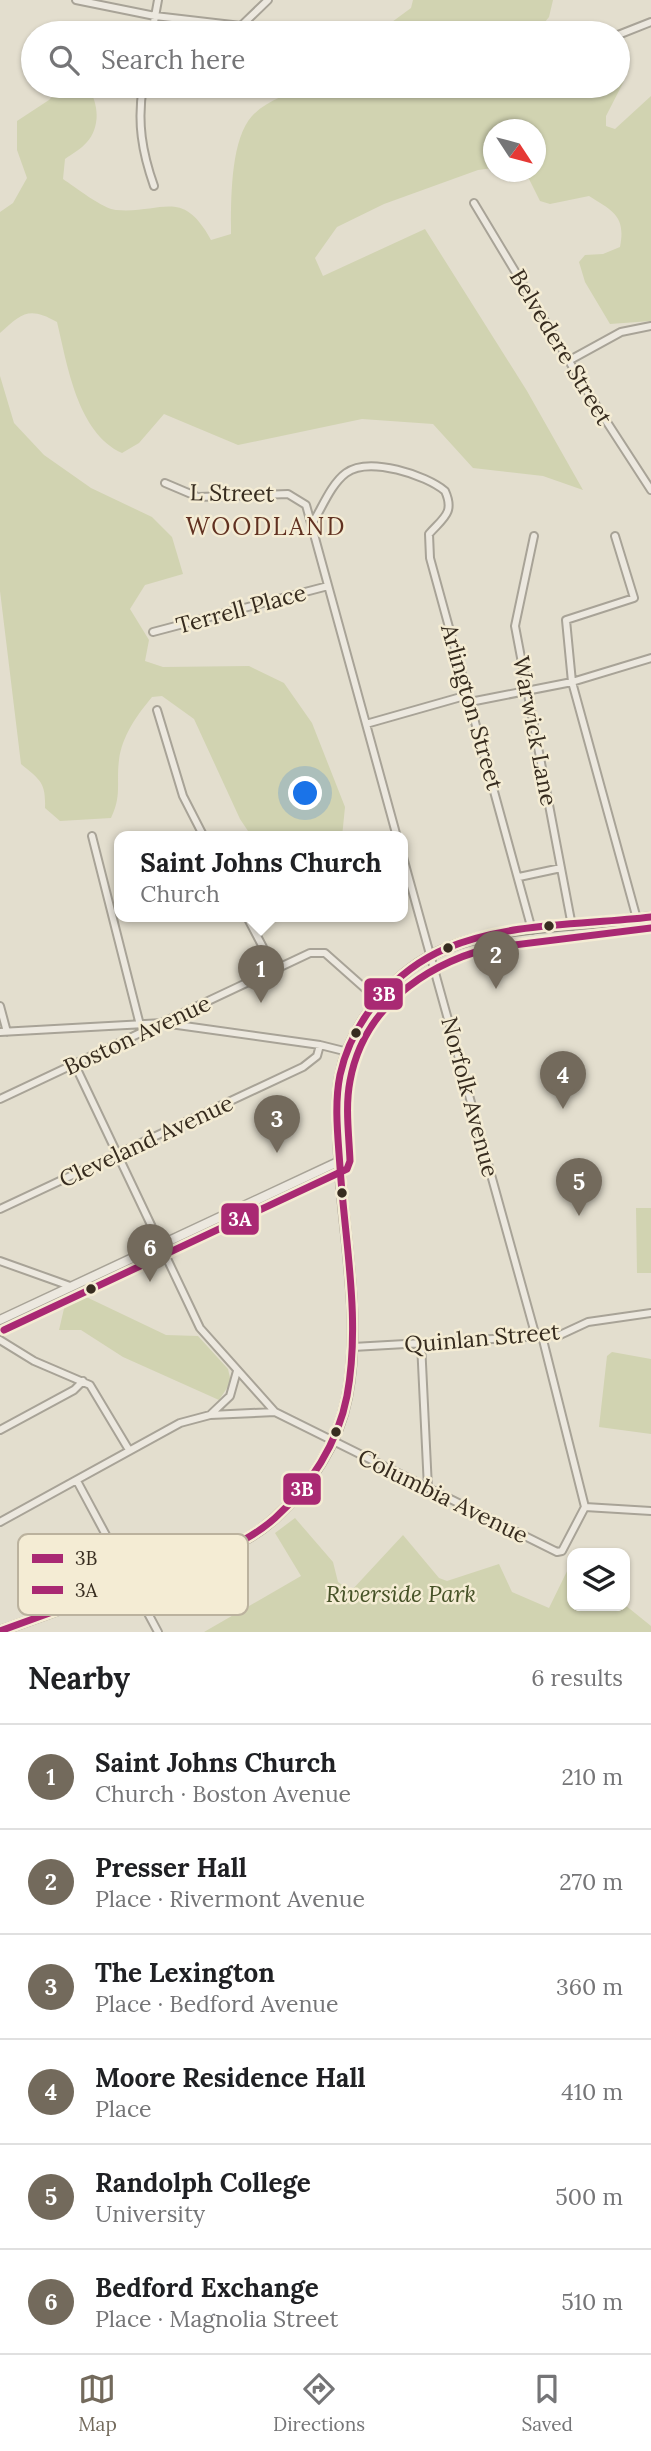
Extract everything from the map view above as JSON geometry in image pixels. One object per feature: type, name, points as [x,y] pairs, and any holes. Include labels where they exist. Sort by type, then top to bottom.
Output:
[{"type":"main road","points":[[248,1537],[300,1493],[333,1441],[347,1397],[352,1347],[340,1161],[339,1084],[348,1052],[361,1024],[378,1000],[405,973],[432,955],[465,942],[532,930],[651,917]]},
{"type":"main road","points":[[0,1630],[43,1615]]},
{"type":"street","points":[[76,0],[155,16],[198,21]]},
{"type":"street","points":[[154,21],[158,0]]},
{"type":"street","points":[[246,21],[268,0]]},
{"type":"street","points":[[630,30],[651,22]]},
{"type":"street","points":[[141,98],[141,151],[154,186]]},
{"type":"street","name":"Belvedere Street","points":[[474,203],[651,490]]},
{"type":"street","points":[[570,360],[621,332],[651,326]]},
{"type":"street","name":"Arlington Street","points":[[312,524],[338,481],[353,470],[368,466],[433,481],[445,491],[450,508],[448,514],[429,534],[427,544],[532,930]]},
{"type":"street","name":"L Street","points":[[165,484],[198,497],[288,494],[300,499],[312,524]]},
{"type":"street","points":[[312,524],[395,831]]},
{"type":"street","name":"Warwick Lane","points":[[534,536],[515,626],[572,926]]},
{"type":"street","points":[[615,536],[634,598],[566,620],[572,682],[637,919]]},
{"type":"street","name":"Terrell Place","points":[[153,632],[328,586]]},
{"type":"street","points":[[366,724],[469,698],[572,682],[651,658]]},
{"type":"street","points":[[157,710],[183,796],[201,831]]},
{"type":"street","points":[[92,836],[140,1025]]},
{"type":"street","points":[[519,877],[561,867]]},
{"type":"street","name":"Norfolk Avenue","points":[[408,874],[585,1507]]},
{"type":"street","points":[[250,922],[275,970]]},
{"type":"street","name":"Boston Avenue","points":[[0,1099],[320,951],[378,1000]]},
{"type":"street","points":[[0,1006],[4,1032],[163,1023],[320,1045],[348,1052]]},
{"type":"street","name":"Cleveland Avenue","points":[[0,1209],[303,1068],[317,1056],[320,1045]]},
{"type":"street","points":[[75,1065],[158,1245],[200,1328],[275,1412]]},
{"type":"street","points":[[0,1320],[340,1161]]},
{"type":"street","points":[[0,1261],[67,1288]]},
{"type":"street","name":"Quinlan Street","points":[[352,1347],[560,1335],[588,1322],[651,1313]]},
{"type":"street","points":[[0,1340],[34,1361],[83,1381],[95,1393],[129,1450]]},
{"type":"street","points":[[421,1343],[428,1488]]},
{"type":"street","points":[[210,1415],[230,1396],[237,1371]]},
{"type":"street","points":[[0,1430],[74,1390],[83,1381]]},
{"type":"street","name":"Columbia Avenue","points":[[0,1522],[180,1423],[210,1415],[275,1412],[557,1552],[566,1545],[585,1507]]},
{"type":"street","points":[[77,1482],[105,1534]]},
{"type":"street","points":[[585,1507],[651,1511]]},
{"type":"street","points":[[149,1615],[158,1632]]},
{"type":"green space","points":[[413,0],[553,0],[546,21],[393,21],[411,8]]},
{"type":"green space","points":[[651,96],[651,321],[610,324],[585,282],[579,262],[585,255],[603,254],[620,247],[621,228],[616,216],[589,196],[550,204],[540,201],[530,182],[546,182],[546,119],[483,119],[483,169],[384,204],[337,227],[315,258],[323,276],[425,229],[527,391],[583,490],[543,476],[473,468],[433,424],[362,419],[238,445],[164,414],[139,443],[122,453],[94,430],[84,414],[70,376],[57,322],[39,314],[26,314],[0,333],[0,212],[13,203],[27,178],[17,150],[17,121],[51,98],[93,98],[97,114],[95,129],[82,147],[65,159],[63,179],[110,209],[181,208],[201,224],[211,240],[231,234],[233,172],[239,140],[258,110],[278,98],[615,98],[606,116],[606,126],[615,129]]},
{"type":"green space","points":[[0,376],[14,423],[44,455],[91,488],[152,517],[172,537],[183,574],[145,585],[130,609],[149,640],[145,661],[163,667],[249,666],[284,683],[312,723],[345,807],[343,831],[248,831],[194,719],[162,696],[152,697],[123,743],[119,760],[118,796],[111,818],[60,821],[45,808],[41,782],[21,764],[0,591]]},
{"type":"green space","points":[[636,1208],[651,1208],[651,1273],[637,1273]]},
{"type":"green space","points":[[80,1294],[166,1335],[198,1336],[228,1369],[231,1382],[219,1400],[123,1357],[81,1330],[59,1330],[66,1300]]},
{"type":"green space","points":[[612,1352],[651,1359],[651,1434],[599,1427],[607,1356]]},
{"type":"green space","name":"Riverside Park","points":[[295,1518],[333,1562],[338,1582],[351,1591],[403,1535],[439,1578],[447,1581],[499,1564],[512,1592],[549,1608],[567,1571],[567,1611],[630,1609],[651,1626],[651,1632],[204,1632],[233,1615],[248,1615],[248,1607],[301,1576],[275,1533]]},
{"type":"transit line","name":"3B","points":[[248,1538],[275,1518],[311,1478],[337,1430],[347,1396],[353,1339],[351,1282],[338,1133],[338,1086],[346,1055],[365,1016],[393,983],[410,969],[447,948],[496,933],[522,929],[651,917]]},
{"type":"transit line","name":"3A","points":[[4,1330],[347,1169],[350,1161],[349,1091],[357,1055],[382,1012],[399,994],[419,979],[441,966],[489,948],[651,928]]},
{"type":"transit line","name":"3B","points":[[0,1631],[45,1615]]},
{"type":"place","name":"Presser Hall","points":[[496,989]]},
{"type":"place","name":"Saint Johns Church","points":[[261,1003]]},
{"type":"place","name":"Moore Residence Hall","points":[[563,1109]]},
{"type":"place","name":"The Lexington","points":[[277,1153]]},
{"type":"place","name":"Randolph College","points":[[579,1216]]},
{"type":"place","name":"Bedford Exchange","points":[[150,1282]]},
{"type":"district","name":"WOODLAND","points":[[266,527]]}]
